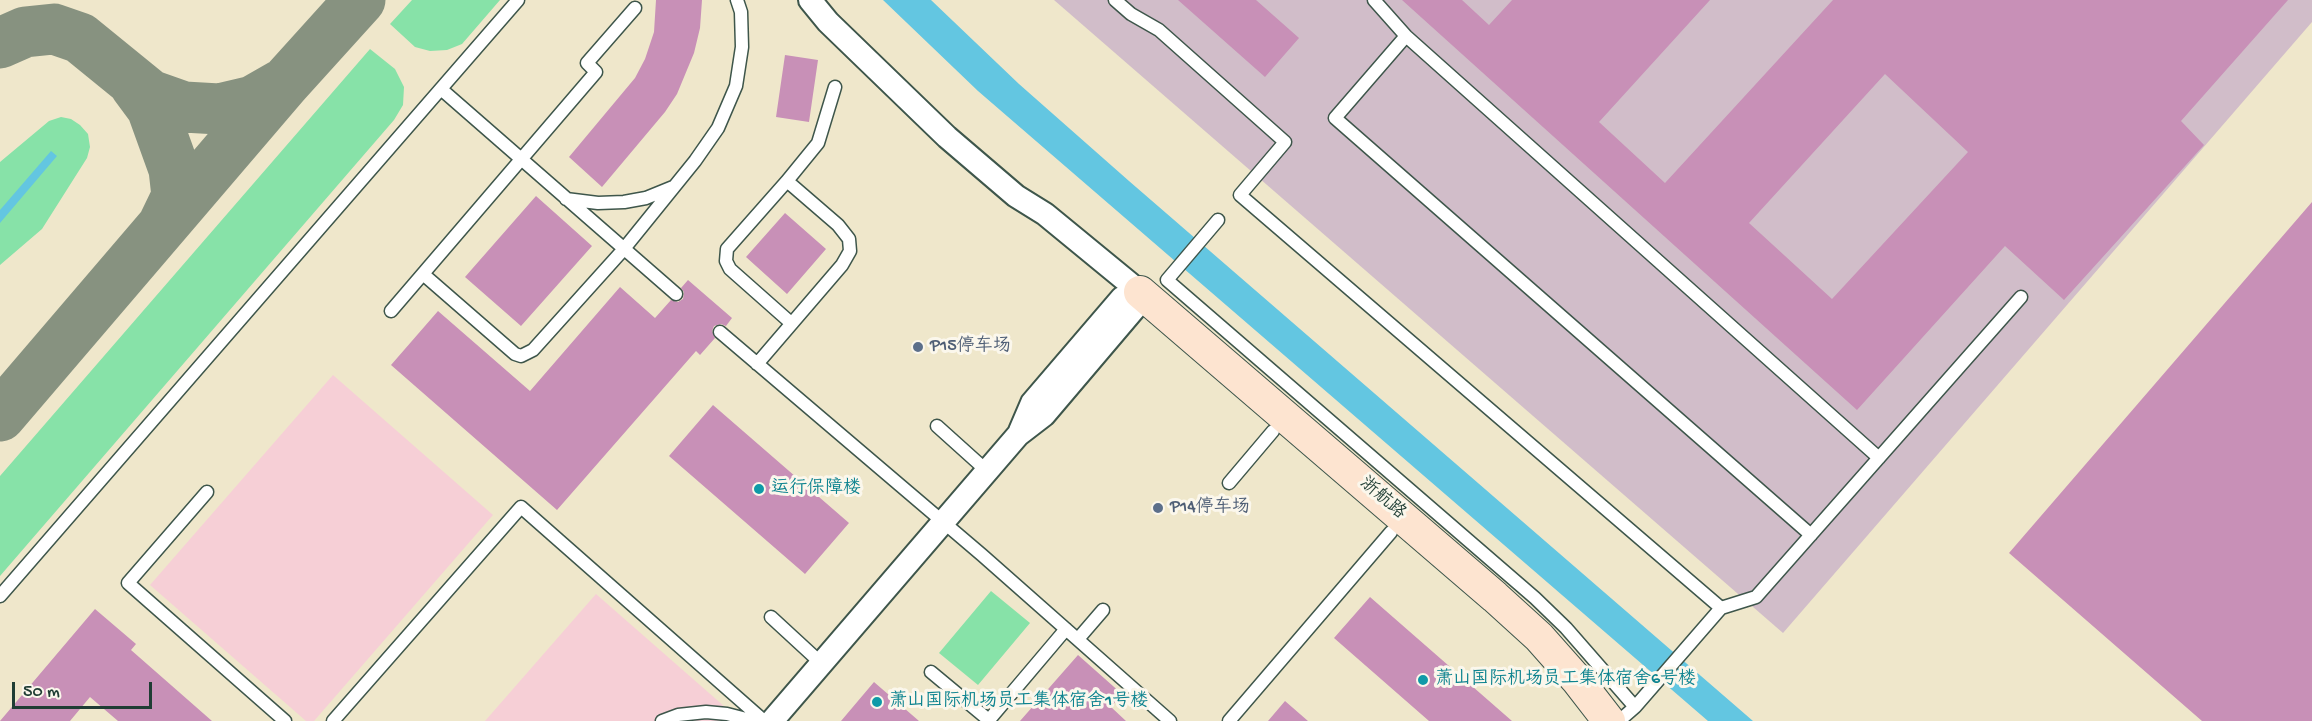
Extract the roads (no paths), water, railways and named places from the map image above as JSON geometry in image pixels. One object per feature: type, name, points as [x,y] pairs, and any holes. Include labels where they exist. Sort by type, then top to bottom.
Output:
[{"type":"street","points":[[772,721],[1018,435],[1032,403],[1132,300],[1045,214],[1016,196],[939,129],[828,22],[810,0]]},
{"type":"street","name":"浙航路","points":[[1132,300],[1273,431],[1518,646],[1583,721]]},
{"type":"street","name":"浙航路","points":[[1132,300],[1495,597],[1539,637],[1578,681],[1622,714]]},
{"type":"lane","points":[[0,596],[518,0]]},
{"type":"lane","points":[[423,274],[515,354],[521,356],[533,350],[623,250],[718,129],[736,86],[742,47],[741,12],[737,0]]},
{"type":"lane","points":[[1115,0],[1131,14],[1159,30],[1285,141],[1240,195],[1721,608]]},
{"type":"lane","points":[[1374,0],[1406,36],[1879,458]]},
{"type":"lane","points":[[391,311],[596,72],[587,63],[635,8]]},
{"type":"lane","points":[[1406,36],[1335,118],[1811,535]]},
{"type":"lane","points":[[791,323],[730,269],[726,261],[727,249],[818,143],[835,87]]},
{"type":"lane","points":[[441,89],[676,294]]},
{"type":"lane","points":[[757,364],[842,265],[850,251],[849,239],[838,225],[787,181]]},
{"type":"lane","points":[[566,199],[598,203],[624,202],[646,198],[674,186]]},
{"type":"lane","points":[[1218,220],[1167,280],[1535,598],[1573,636],[1622,714]]},
{"type":"lane","points":[[1619,721],[1622,714],[1721,608],[1756,597],[2021,297]]},
{"type":"lane","points":[[720,332],[944,522],[1170,721]]},
{"type":"lane","points":[[938,426],[987,471]]},
{"type":"lane","points":[[1229,483],[1273,431]]},
{"type":"lane","points":[[207,492],[128,583],[285,721]]},
{"type":"lane","points":[[333,721],[521,507],[764,721]]},
{"type":"lane","points":[[1229,721],[1390,532]]},
{"type":"lane","points":[[1078,639],[1103,610]]},
{"type":"lane","points":[[771,617],[822,664]]},
{"type":"lane","points":[[931,672],[989,721],[1066,629]]},
{"type":"lane","points":[[662,721],[678,715],[706,712],[727,714],[754,721]]},
{"type":"water","points":[[883,0],[931,0],[1019,84],[1129,181],[1753,721],[1708,721],[978,91]]},
{"type":"water","points":[[51,151],[57,156],[0,223],[0,210]]},
{"type":"place","name":"P15停车场","points":[[918,347]]},
{"type":"place","name":"运行保障楼","points":[[759,489]]},
{"type":"place","name":"P14停车场","points":[[1158,508]]},
{"type":"place","name":"萧山国际机场员工集体宿舍6号楼","points":[[1423,680]]},
{"type":"place","name":"萧山国际机场员工集体宿舍1号楼","points":[[877,702]]}]
